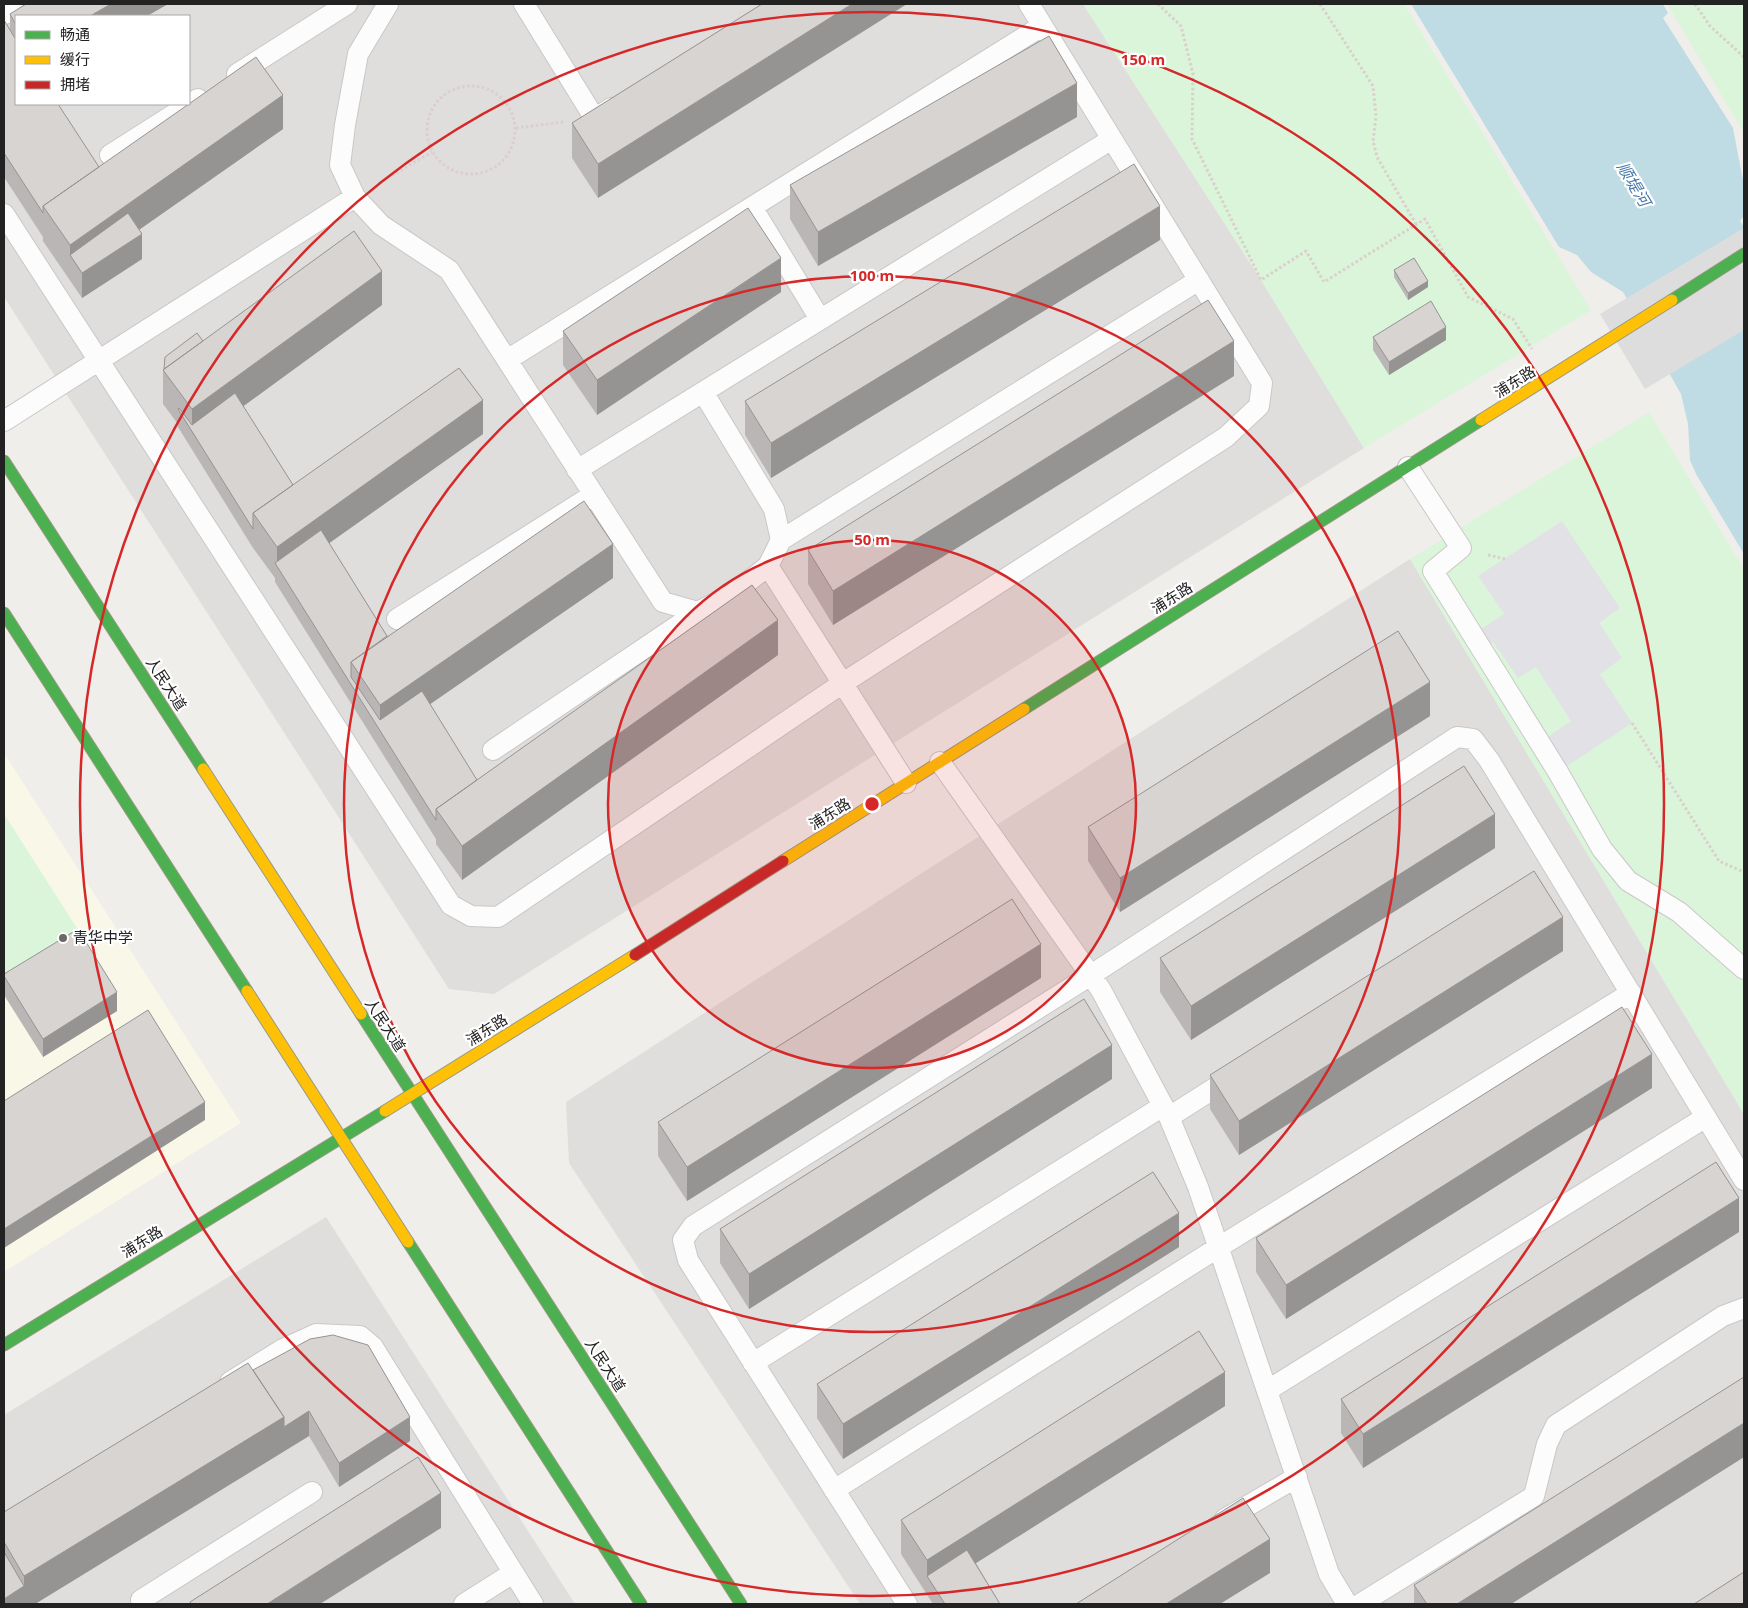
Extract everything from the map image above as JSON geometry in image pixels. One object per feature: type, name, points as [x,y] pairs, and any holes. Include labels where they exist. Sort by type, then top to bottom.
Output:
[{"type":"main road","name":"浦东路","points":[[4,1345],[340,1137],[412,1095],[1744,254]]},
{"type":"main road","name":"人民大道","points":[[4,461],[741,1604]]},
{"type":"main road","points":[[4,613],[641,1604]]},
{"type":"lane","points":[[190,104],[347,4]]},
{"type":"lane","points":[[388,4],[358,54],[345,125],[340,165],[355,197],[381,225],[449,270],[664,602],[698,612]]},
{"type":"lane","points":[[524,4],[595,119],[628,98]]},
{"type":"lane","points":[[4,214],[452,905],[471,916],[498,917],[843,683],[1226,437],[1259,406],[1262,383],[1029,4]]},
{"type":"lane","points":[[507,360],[1042,26]]},
{"type":"lane","points":[[110,155],[189,105]]},
{"type":"lane","points":[[577,470],[1112,139]]},
{"type":"lane","points":[[4,421],[355,197]]},
{"type":"lane","points":[[752,207],[820,319]]},
{"type":"lane","points":[[493,750],[698,612],[731,595],[768,566],[782,540],[1199,280]]},
{"type":"lane","points":[[702,392],[774,509],[782,540]]},
{"type":"lane","points":[[1408,467],[1461,548],[1433,571],[1558,772],[1602,850],[1628,881],[1679,912],[1744,969]]},
{"type":"lane","points":[[397,619],[593,495]]},
{"type":"lane","points":[[768,566],[906,783]]},
{"type":"lane","points":[[907,1604],[688,1260],[683,1240],[693,1226],[1091,975],[1457,737],[1473,738],[1489,760],[1744,1180]]},
{"type":"lane","points":[[940,762],[1101,990],[1166,1112],[1198,1187],[1329,1574],[1347,1604]]},
{"type":"lane","points":[[1539,881],[1556,871]]},
{"type":"lane","points":[[834,1490],[1219,1247],[1631,993]]},
{"type":"lane","points":[[753,1363],[1166,1112],[1245,1069]]},
{"type":"lane","points":[[1268,1390],[1706,1118]]},
{"type":"lane","points":[[1360,1604],[1534,1496],[1547,1444],[1556,1425],[1723,1316],[1744,1308]]},
{"type":"lane","points":[[216,1391],[283,1349],[316,1334],[360,1336],[373,1346],[533,1604]]},
{"type":"lane","points":[[1211,1528],[1296,1477]]},
{"type":"lane","points":[[140,1603],[312,1492]]},
{"type":"lane","points":[[464,1604],[513,1573]]},
{"type":"path","points":[[1158,4],[1181,26],[1194,74],[1192,138],[1261,280],[1306,251],[1324,282],[1425,219],[1468,297],[1513,319],[1550,377]]},
{"type":"path","points":[[1320,4],[1373,86],[1376,116],[1374,141],[1377,156],[1416,224]]},
{"type":"path","points":[[1695,4],[1710,26],[1744,57]]},
{"type":"path","points":[[466,85],[480,86],[494,91],[506,100],[513,114],[516,128],[514,142],[508,156],[497,166],[484,172],[469,175],[454,171],[442,164],[432,152],[427,139],[427,124],[431,110],[446,94],[466,85]]},
{"type":"path","points":[[516,128],[595,119]]},
{"type":"path","points":[[355,197],[432,152]]},
{"type":"path","points":[[1632,723],[1719,861],[1744,872]]},
{"type":"shaded area","points":[[4,4],[1083,4],[1261,280],[1364,448],[494,994],[449,989],[4,297]]},
{"type":"shaded area","points":[[1562,521],[1620,608],[1599,623],[1622,658],[1600,674],[1632,723],[1558,772],[1539,743],[1571,721],[1536,667],[1518,678],[1493,642],[1481,649],[1472,635],[1504,614],[1478,576]]},
{"type":"shaded area","points":[[1410,559],[1744,1114],[1744,1604],[860,1604],[569,1163],[566,1102]]},
{"type":"shaded area","name":"青华中学","points":[[4,753],[241,1123],[4,1272]]},
{"type":"shaded area","points":[[326,1217],[575,1604],[4,1604],[4,1415]]},
{"type":"green space","points":[[1083,4],[1404,4],[1591,310],[1364,448],[1261,280]]},
{"type":"green space","points":[[1667,4],[1744,4],[1744,133]]},
{"type":"green space","points":[[1649,412],[1744,569],[1744,1114],[1410,559]]},
{"type":"green space","points":[[4,814],[80,933],[4,979]]},
{"type":"water","name":"顺堤河","points":[[1411,4],[1663,4],[1668,13],[1663,18],[1733,128],[1744,186],[1744,216],[1740,221],[1744,227],[1744,554],[1696,474],[1690,460],[1688,424],[1681,394],[1623,292],[1591,272],[1577,255],[1559,247]]},
{"type":"pier","points":[[1744,228],[1744,330],[1645,389],[1600,314]]},
{"type":"building","points":[[26,4],[111,4],[92,15],[15,15],[15,23],[10,14]]},
{"type":"building","points":[[762,4],[852,4],[598,164],[572,123]]},
{"type":"building","points":[[4,20],[15,38],[15,105],[59,105],[99,167],[43,206],[43,213],[4,153]]},
{"type":"building","points":[[1049,36],[1077,83],[818,232],[790,185]]},
{"type":"building","points":[[256,57],[283,95],[70,245],[43,206],[190,105]]},
{"type":"building","points":[[1134,164],[1160,206],[771,443],[745,401]]},
{"type":"building","points":[[748,208],[781,258],[597,380],[563,331]]},
{"type":"building","points":[[128,213],[142,234],[82,273],[70,255]]},
{"type":"building","points":[[354,231],[382,271],[192,409],[163,370]]},
{"type":"building","points":[[1414,258],[1428,281],[1408,293],[1394,270]]},
{"type":"building","points":[[1208,300],[1234,341],[833,591],[808,550]]},
{"type":"building","points":[[1431,301],[1446,327],[1389,362],[1373,337]]},
{"type":"building","points":[[197,333],[203,341],[164,369],[165,357]]},
{"type":"building","points":[[459,368],[483,400],[277,547],[253,513]]},
{"type":"building","points":[[235,393],[293,485],[253,513],[253,529],[178,409],[192,425]]},
{"type":"building","points":[[584,501],[613,544],[380,705],[351,662]]},
{"type":"building","points":[[321,530],[387,636],[351,662],[351,677],[380,720],[422,691],[477,780],[436,809],[436,820],[275,563]]},
{"type":"building","points":[[752,585],[778,620],[462,846],[436,809]]},
{"type":"building","points":[[1398,631],[1430,682],[1120,878],[1088,827]]},
{"type":"building","points":[[1464,766],[1495,814],[1191,1006],[1160,958]]},
{"type":"building","points":[[1534,871],[1563,917],[1239,1121],[1210,1075]]},
{"type":"building","points":[[1012,899],[1041,944],[687,1167],[658,1122]]},
{"type":"building","points":[[78,929],[117,992],[43,1039],[4,974]]},
{"type":"building","points":[[1084,999],[1112,1045],[749,1274],[720,1229]]},
{"type":"building","points":[[1622,1007],[1652,1054],[1286,1285],[1256,1238]]},
{"type":"building","points":[[148,1010],[205,1102],[4,1229],[4,1101]]},
{"type":"building","points":[[1716,1162],[1739,1198],[1363,1434],[1341,1399]]},
{"type":"building","points":[[1153,1172],[1179,1213],[843,1424],[817,1384]]},
{"type":"building","points":[[1199,1331],[1225,1372],[927,1560],[901,1520]]},
{"type":"building","points":[[333,1335],[368,1345],[410,1417],[339,1463],[309,1411],[284,1427],[284,1417],[253,1370],[310,1339]]},
{"type":"building","points":[[248,1363],[284,1417],[24,1576],[4,1542],[4,1512]]},
{"type":"building","points":[[1744,1377],[1744,1423],[1457,1604],[1427,1604],[1414,1585]]},
{"type":"building","points":[[418,1457],[441,1493],[267,1604],[191,1604],[190,1602]]},
{"type":"building","points":[[1243,1498],[1270,1539],[1166,1604],[1076,1604]]},
{"type":"building","points":[[967,1550],[1000,1604],[945,1604],[927,1576]]},
{"type":"building","points":[[4,1552],[24,1586],[4,1599]]},
{"type":"building","points":[[1744,1572],[1744,1604],[1694,1604]]},
{"type":"traffic: fast","points":[[1672,300],[1744,254]]},
{"type":"traffic: fast","points":[[1024,709],[1481,420]]},
{"type":"traffic: fast","points":[[4,461],[203,769]]},
{"type":"traffic: fast","points":[[4,613],[247,991]]},
{"type":"traffic: fast","points":[[361,1014],[741,1604]]},
{"type":"traffic: fast","points":[[4,1345],[385,1111]]},
{"type":"traffic: fast","points":[[408,1242],[641,1604]]},
{"type":"traffic: slow","points":[[1481,420],[1672,300]]},
{"type":"traffic: slow","points":[[783,861],[1024,709]]},
{"type":"traffic: slow","points":[[203,769],[361,1014]]},
{"type":"traffic: slow","points":[[385,1111],[635,955]]},
{"type":"traffic: slow","points":[[247,991],[408,1242]]},
{"type":"traffic: jam","points":[[635,955],[783,861]]},
{"type":"place","name":"青华中学","points":[[63,938]]}]
